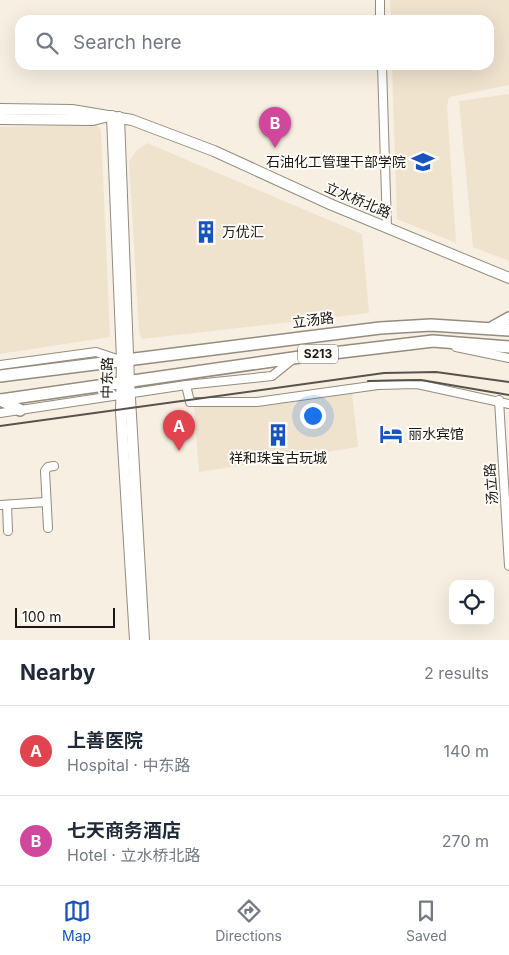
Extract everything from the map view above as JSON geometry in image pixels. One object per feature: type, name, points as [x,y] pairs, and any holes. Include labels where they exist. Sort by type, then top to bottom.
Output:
[{"type":"main road","points":[[493,328],[509,318]]},
{"type":"main road","name":"立汤路","points":[[0,376],[380,328],[432,325],[509,330]]},
{"type":"main road","name":"S213","points":[[0,400],[295,358],[433,341],[509,347]]},
{"type":"main road","points":[[0,400],[20,410]]},
{"type":"street","points":[[380,0],[380,15]]},
{"type":"street","points":[[382,70],[387,228]]},
{"type":"street","name":"立水桥北路","points":[[0,109],[72,110],[116,116],[198,144],[387,228],[509,278]]},
{"type":"street","name":"立水桥北路","points":[[0,119],[93,120],[116,116]]},
{"type":"street","name":"中东路","points":[[116,116],[135,640]]},
{"type":"street","name":"S213","points":[[433,341],[509,358]]},
{"type":"street","name":"立汤路","points":[[0,365],[96,352],[126,360]]},
{"type":"street","name":"S213","points":[[0,413],[186,385],[272,376],[295,358]]},
{"type":"street","points":[[186,385],[190,402],[257,402],[378,385],[417,384],[499,400],[509,404]]},
{"type":"street","name":"中东路","points":[[125,394],[144,640]]},
{"type":"street","name":"汤立路","points":[[499,400],[509,566]]},
{"type":"street","points":[[48,528],[45,471],[48,467],[54,466]]},
{"type":"street","points":[[8,532],[3,505],[46,502]]},
{"type":"shaded area","name":"石油化工管理干部学院","points":[[390,0],[509,0],[509,85],[449,97],[447,106],[456,243],[397,219],[392,70],[494,70],[494,15],[391,15]]},
{"type":"shaded area","points":[[509,94],[509,261],[473,247],[459,101]]},
{"type":"shaded area","points":[[97,125],[101,130],[110,337],[0,354],[0,127]]},
{"type":"shaded area","name":"万优汇","points":[[147,143],[362,234],[369,313],[142,339],[139,332],[129,161],[138,149]]},
{"type":"shaded area","name":"祥和珠宝古玩城","points":[[352,392],[358,447],[199,472],[194,407]]},
{"type":"railway","points":[[0,426],[384,373],[436,372],[509,382]]},
{"type":"railway","points":[[368,381],[421,380],[509,395]]},
{"type":"place","name":"七天商务酒店","points":[[275,148]]},
{"type":"place","name":"石油化工管理干部学院","points":[[423,162]]},
{"type":"place","name":"万优汇","points":[[206,232]]},
{"type":"place","name":"丽水宾馆","points":[[391,434]]},
{"type":"place","name":"祥和珠宝古玩城","points":[[278,435]]},
{"type":"place","name":"上善医院","points":[[179,451]]}]
